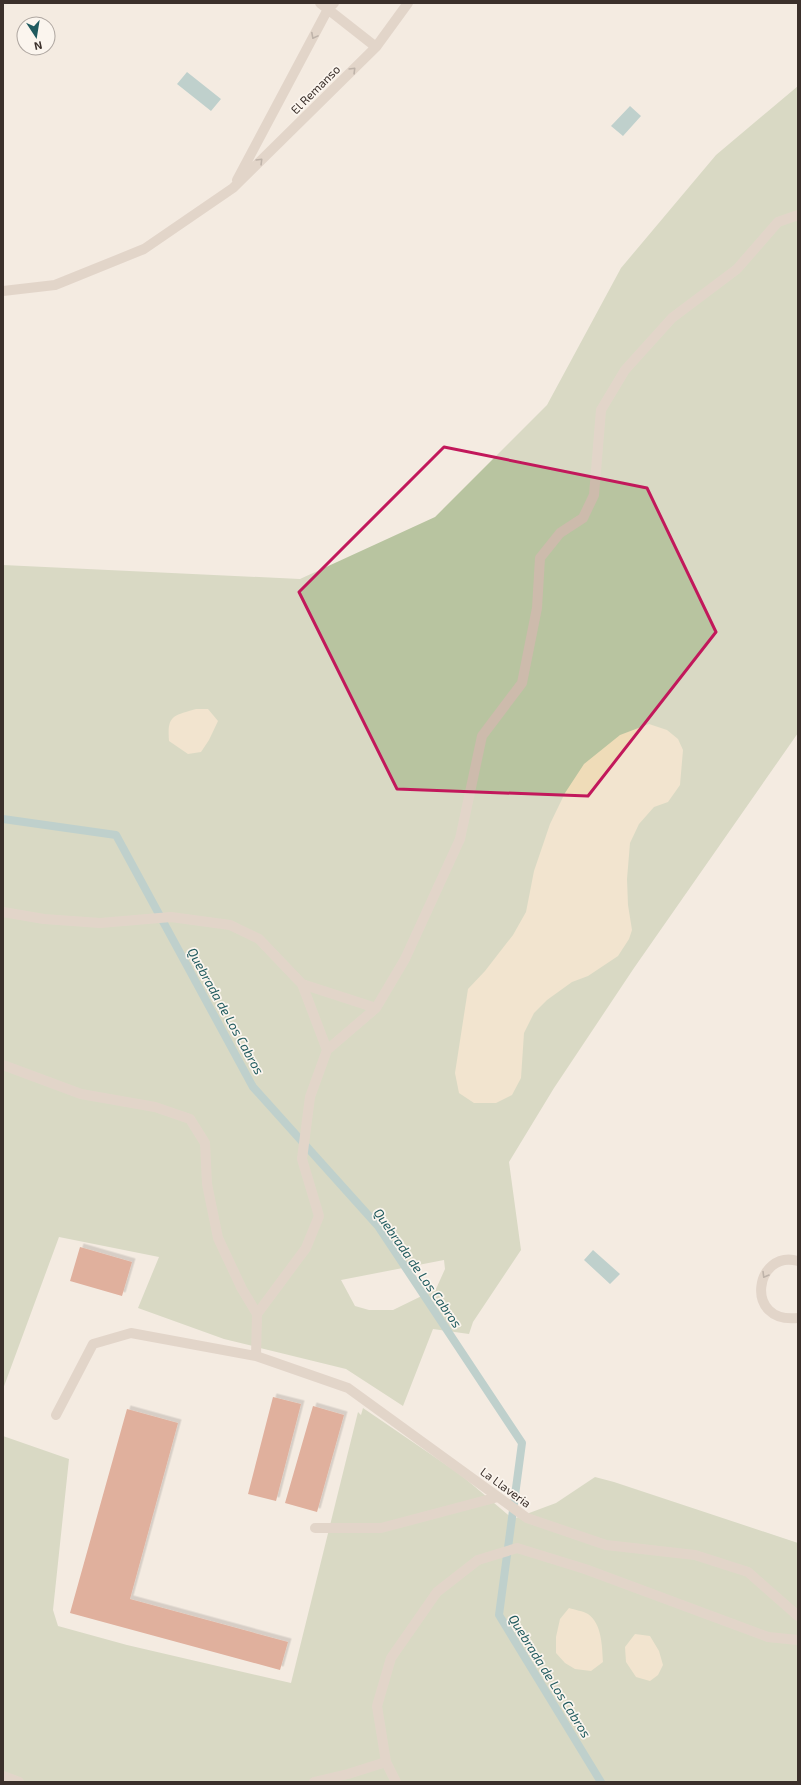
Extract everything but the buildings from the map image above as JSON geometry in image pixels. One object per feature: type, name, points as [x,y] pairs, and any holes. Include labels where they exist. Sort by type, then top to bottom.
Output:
[{"type":"street","name":"El Remanso","points":[[3,292],[55,285],[144,249],[232,188],[376,47],[408,3]]},
{"type":"street","name":"El Remanso","points":[[232,188],[327,5]]},
{"type":"street","points":[[327,5],[376,47]]},
{"type":"street","points":[[257,1314],[306,1248],[319,1216],[302,1159],[310,1096],[327,1050],[376,1008],[405,959],[460,839],[482,736],[522,683],[537,608],[540,558],[560,533],[583,518],[594,495],[601,410],[625,370],[672,318],[737,269],[778,222],[798,215]]},
{"type":"street","points":[[3,912],[44,920],[100,923],[171,917],[230,925],[259,939],[302,984],[327,1050]]},
{"type":"street","points":[[302,984],[376,1008]]},
{"type":"street","points":[[3,1065],[82,1094],[155,1108],[190,1119],[205,1143],[206,1184],[218,1238],[242,1288],[257,1314],[256,1356]]},
{"type":"street","points":[[798,1261],[786,1260],[776,1263],[768,1270],[761,1281],[760,1292],[767,1309],[776,1316],[788,1319],[798,1318]]},
{"type":"street","name":"La Llaveria","points":[[56,1415],[93,1344],[132,1333],[256,1356],[348,1388],[527,1518],[606,1545],[695,1555],[748,1572],[798,1616]]},
{"type":"street","points":[[315,1528],[381,1528],[498,1497]]},
{"type":"street","points":[[396,1782],[386,1762],[377,1706],[391,1658],[437,1592],[478,1560],[517,1548],[585,1569],[768,1637],[798,1640]]},
{"type":"street","points":[[314,1782],[348,1774],[386,1762]]},
{"type":"street","points":[[3,1776],[19,1782]]},
{"type":"highlighted area","points":[[444,447],[647,488],[716,632],[588,796],[397,789],[299,592]]},
{"type":"green space","points":[[798,86],[798,733],[634,968],[554,1088],[509,1162],[521,1250],[473,1322],[469,1334],[433,1329],[403,1406],[346,1369],[224,1339],[138,1308],[159,1257],[59,1237],[3,1389],[3,565],[300,579],[435,517],[547,405],[621,268],[716,155]],"holes":[[[444,1260],[445,1269],[436,1289],[393,1310],[369,1310],[355,1306],[341,1280]]]},
{"type":"green space","points":[[363,1408],[461,1475],[513,1519],[556,1503],[595,1477],[798,1543],[798,1782],[3,1782],[3,1436],[69,1459],[53,1610],[58,1626],[127,1645],[291,1683],[358,1412],[361,1415]]},
{"type":"sand","points":[[196,709],[208,709],[218,721],[209,740],[201,752],[188,754],[169,741],[169,726],[173,718],[177,715]]},
{"type":"sand","points":[[649,724],[667,730],[678,739],[683,750],[680,785],[668,802],[654,807],[639,824],[630,843],[627,879],[628,905],[632,930],[629,939],[618,956],[588,976],[572,982],[547,1000],[534,1013],[524,1033],[521,1078],[512,1095],[496,1103],[474,1103],[459,1093],[455,1073],[468,989],[485,971],[513,935],[526,912],[534,871],[550,824],[565,793],[584,764],[620,735]]},
{"type":"sand","points":[[569,1608],[588,1614],[593,1618],[599,1629],[602,1642],[603,1662],[591,1671],[575,1669],[565,1663],[556,1653],[556,1637],[560,1619]]},
{"type":"sand","points":[[635,1634],[650,1636],[659,1651],[663,1665],[658,1675],[650,1681],[636,1677],[626,1662],[625,1647]]},
{"type":"water","points":[[187,72],[221,99],[211,111],[177,84]]},
{"type":"water","points":[[630,106],[641,116],[623,136],[611,126]]},
{"type":"water","points":[[593,1250],[620,1274],[610,1284],[584,1260]]},
{"type":"waterway","name":"Quebrada de Los Cabros","points":[[3,819],[116,835],[253,1087],[378,1226],[522,1443],[499,1615],[601,1782]]}]
